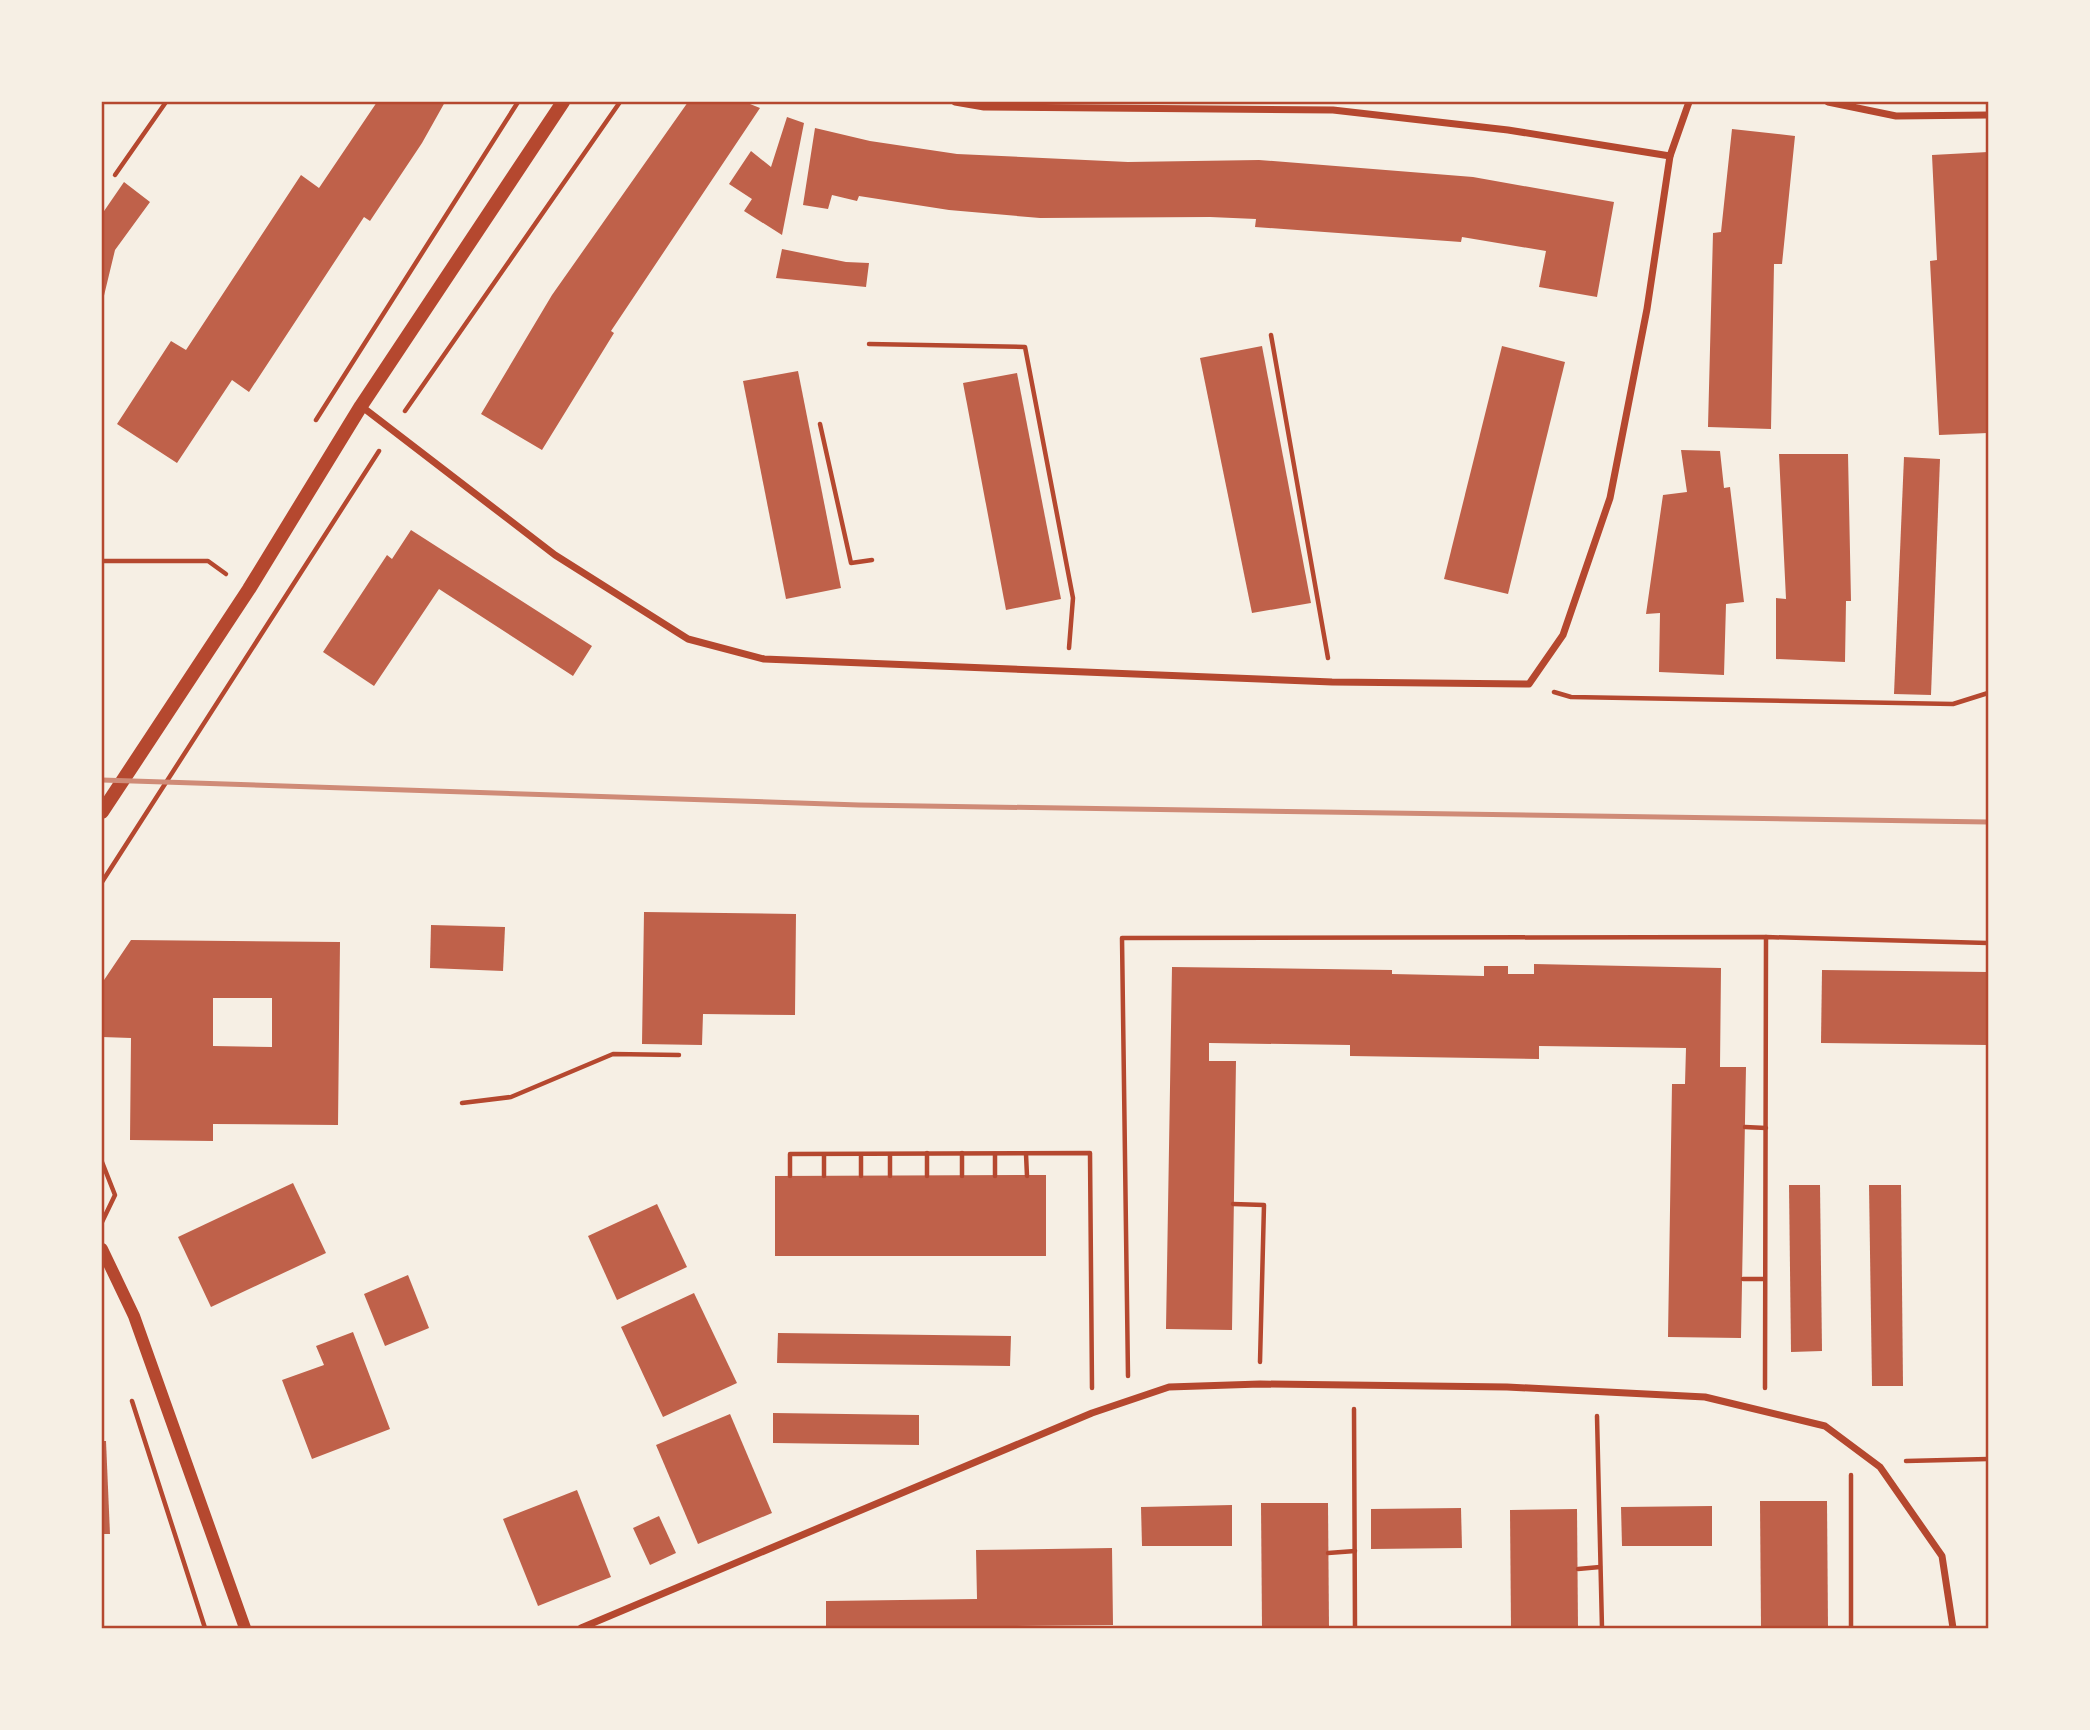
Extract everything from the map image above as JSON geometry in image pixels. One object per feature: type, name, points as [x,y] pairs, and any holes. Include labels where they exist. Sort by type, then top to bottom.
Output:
[{"type":"main road","points":[[102,812],[249,589],[361,406],[563,102]]},
{"type":"street","points":[[955,102],[984,107],[1333,110],[1508,130],[1670,156]]},
{"type":"street","points":[[361,406],[555,555],[688,639],[764,659],[1332,682],[1530,684],[1563,635],[1610,498],[1647,309],[1670,156],[1689,102]]},
{"type":"street","points":[[1828,102],[1896,116],[1989,115]]},
{"type":"street","points":[[102,1250],[134,1316],[246,1629]]},
{"type":"street","points":[[580,1629],[1092,1413],[1170,1387],[1260,1384],[1596,1389],[1705,1397],[1825,1426],[1880,1467],[1942,1556],[1953,1629]]},
{"type":"path","points":[[115,175],[166,102]]},
{"type":"path","points":[[102,883],[392,430],[620,102]]},
{"type":"path","points":[[1271,335],[1332,682]]},
{"type":"path","points":[[869,344],[1025,347],[1073,598],[1068,672]]},
{"type":"path","points":[[820,424],[851,563],[872,560]]},
{"type":"path","points":[[102,561],[208,561],[249,589]]},
{"type":"path","points":[[1530,684],[1571,697],[1585,698],[1953,704],[1989,693]]},
{"type":"path","points":[[1128,1401],[1122,938],[1766,937],[1989,943]]},
{"type":"path","points":[[1765,1410],[1766,937]]},
{"type":"path","points":[[462,1103],[511,1097],[612,1054],[679,1055]]},
{"type":"path","points":[[1745,1127],[1766,1128]]},
{"type":"path","points":[[926,1153],[927,1176]]},
{"type":"path","points":[[962,1153],[962,1176]]},
{"type":"path","points":[[790,1177],[790,1154],[1090,1153],[1092,1413]]},
{"type":"path","points":[[995,1154],[995,1176]]},
{"type":"path","points":[[1026,1154],[1027,1176]]},
{"type":"path","points":[[824,1155],[824,1176]]},
{"type":"path","points":[[861,1155],[861,1176]]},
{"type":"path","points":[[890,1155],[890,1176]]},
{"type":"path","points":[[102,1162],[115,1195],[102,1222]]},
{"type":"path","points":[[1233,1204],[1264,1205],[1260,1384]]},
{"type":"path","points":[[1742,1279],[1764,1279]]},
{"type":"path","points":[[1354,1385],[1355,1629]]},
{"type":"path","points":[[1596,1389],[1602,1629]]},
{"type":"path","points":[[129,1392],[205,1629]]},
{"type":"path","points":[[1851,1445],[1852,1629]]},
{"type":"path","points":[[1880,1467],[1911,1460],[1989,1459]]},
{"type":"path","points":[[1328,1553],[1355,1551]]},
{"type":"path","points":[[1578,1569],[1600,1567]]},
{"type":"building","points":[[377,102],[445,102],[422,143],[370,221],[364,217],[249,392],[232,380],[177,463],[117,424],[171,341],[186,350],[301,175],[319,188]]},
{"type":"building","points":[[688,102],[745,102],[760,108],[611,331],[614,333],[542,450],[481,414],[552,295]]},
{"type":"building","points":[[787,117],[804,123],[782,235],[744,211],[752,199],[729,184],[751,151],[771,167]]},
{"type":"building","points":[[815,128],[870,141],[957,154],[1128,162],[1259,160],[1473,177],[1614,202],[1597,297],[1539,287],[1546,251],[1462,237],[1461,242],[1255,227],[1256,219],[1040,218],[949,210],[859,196],[857,201],[832,195],[828,209],[803,205]]},
{"type":"building","points":[[1732,129],[1795,136],[1782,264],[1774,264],[1771,429],[1708,427],[1713,233],[1721,232]]},
{"type":"building","points":[[1988,152],[1988,433],[1939,435],[1930,261],[1937,260],[1932,155]]},
{"type":"building","points":[[124,182],[150,202],[115,250],[102,304],[102,214]]},
{"type":"building","points":[[782,249],[846,262],[869,263],[866,287],[776,278]]},
{"type":"building","points":[[1262,346],[1311,603],[1252,613],[1200,358]]},
{"type":"building","points":[[1502,346],[1565,362],[1508,594],[1444,579]]},
{"type":"building","points":[[798,371],[841,588],[786,599],[743,381]]},
{"type":"building","points":[[1017,373],[1061,599],[1006,610],[963,383]]},
{"type":"building","points":[[1681,450],[1720,451],[1724,488],[1730,487],[1744,602],[1726,604],[1724,675],[1659,672],[1660,613],[1646,614],[1663,495],[1687,492]]},
{"type":"building","points":[[1779,454],[1848,454],[1851,601],[1846,601],[1845,662],[1776,659],[1776,598],[1786,599]]},
{"type":"building","points":[[1904,457],[1940,459],[1931,695],[1894,694]]},
{"type":"building","points":[[411,530],[592,646],[573,676],[439,589],[374,686],[323,652],[387,555],[392,559]]},
{"type":"building","points":[[644,912],[796,914],[795,1015],[703,1014],[702,1045],[642,1044]]},
{"type":"building","points":[[431,925],[505,927],[503,971],[430,968]]},
{"type":"building","points":[[131,940],[340,942],[338,1125],[213,1124],[213,1141],[130,1140],[131,1038],[102,1037],[102,983]],"holes":[[[213,998],[272,998],[272,1047],[213,1046]]]},
{"type":"building","points":[[1534,964],[1721,968],[1720,1067],[1746,1067],[1741,1338],[1668,1337],[1672,1084],[1685,1084],[1686,1048],[1539,1046],[1539,1059],[1350,1056],[1350,1045],[1209,1043],[1209,1061],[1236,1061],[1232,1330],[1166,1329],[1172,967],[1392,970],[1392,974],[1484,976],[1484,966],[1508,966],[1508,974],[1534,974]]},
{"type":"building","points":[[1822,970],[1988,972],[1988,1045],[1821,1043]]},
{"type":"building","points":[[1046,1175],[1046,1256],[775,1256],[775,1176]]},
{"type":"building","points":[[293,1183],[326,1253],[211,1307],[178,1237]]},
{"type":"building","points":[[1789,1185],[1820,1185],[1822,1351],[1791,1352]]},
{"type":"building","points":[[1869,1185],[1901,1185],[1903,1386],[1872,1386]]},
{"type":"building","points":[[657,1204],[687,1267],[617,1300],[588,1236]]},
{"type":"building","points":[[408,1275],[429,1328],[385,1346],[364,1294]]},
{"type":"building","points":[[694,1293],[737,1383],[663,1417],[621,1327]]},
{"type":"building","points":[[353,1332],[390,1429],[312,1459],[282,1380],[324,1365],[316,1346]]},
{"type":"building","points":[[778,1333],[1011,1336],[1010,1366],[777,1363]]},
{"type":"building","points":[[773,1413],[919,1415],[919,1445],[773,1443]]},
{"type":"building","points":[[730,1414],[772,1513],[698,1544],[656,1445]]},
{"type":"building","points":[[102,1441],[106,1441],[110,1534],[102,1534]]},
{"type":"building","points":[[577,1490],[611,1577],[538,1606],[503,1519]]},
{"type":"building","points":[[1760,1501],[1827,1501],[1828,1628],[1761,1628]]},
{"type":"building","points":[[1261,1503],[1328,1503],[1329,1628],[1262,1628]]},
{"type":"building","points":[[1232,1505],[1232,1546],[1142,1546],[1141,1507]]},
{"type":"building","points":[[1712,1506],[1712,1546],[1622,1546],[1621,1507]]},
{"type":"building","points":[[1461,1508],[1462,1548],[1371,1549],[1371,1509]]},
{"type":"building","points":[[1577,1509],[1578,1628],[1511,1628],[1510,1510]]},
{"type":"building","points":[[659,1516],[676,1553],[650,1565],[633,1528]]},
{"type":"building","points":[[1112,1548],[1113,1625],[826,1628],[826,1601],[977,1599],[976,1550]]},
{"type":"railway","points":[[102,780],[859,805],[1988,822]]}]
